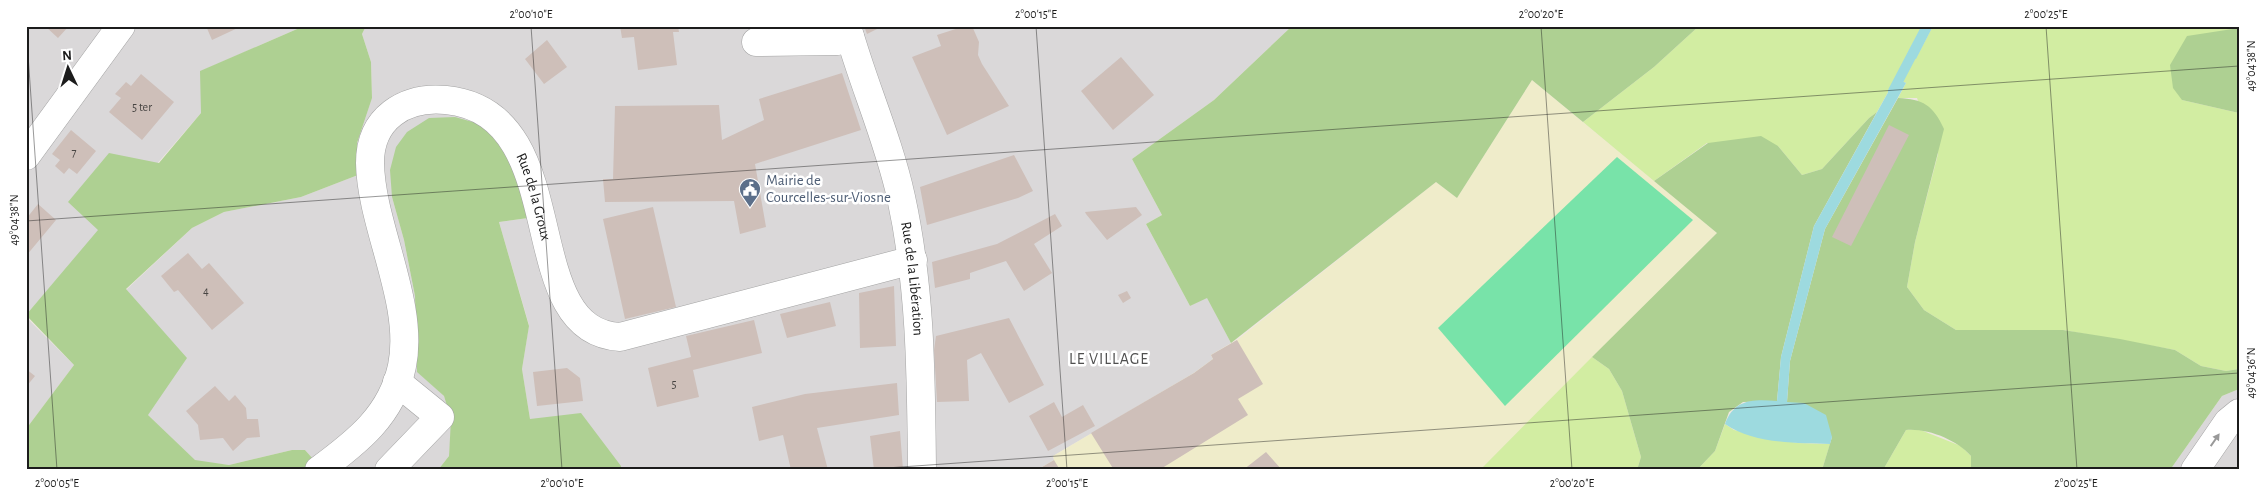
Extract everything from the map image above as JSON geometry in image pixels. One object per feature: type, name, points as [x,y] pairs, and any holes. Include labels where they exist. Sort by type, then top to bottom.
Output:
[{"type":"street","points":[[26,156],[121,26]]},
{"type":"street","name":"Rue de la Libération","points":[[756,42],[837,41],[849,32],[887,144],[913,260],[920,337],[922,470]]},
{"type":"street","name":"Rue de la Groux","points":[[319,470],[358,442],[375,423],[388,402],[402,366],[404,345],[402,322],[374,191],[370,162],[374,140],[381,126],[394,110],[413,102],[432,99],[452,101],[477,107],[502,125],[518,148],[529,172],[562,290],[576,316],[596,332],[620,337],[913,260]]},
{"type":"street","points":[[389,470],[440,417],[397,382]]},
{"type":"street","points":[[2195,470],[2228,422],[2239,413]]},
{"type":"shaded area","points":[[26,26],[304,26],[201,71],[201,113],[26,315]]},
{"type":"shaded area","points":[[366,26],[1292,26],[1214,100],[1132,159],[1162,215],[1146,224],[1190,306],[1207,297],[1231,343],[1211,355],[1213,359],[1194,373],[1053,456],[1054,460],[1037,470],[621,470],[621,466],[530,419],[522,369],[529,325],[499,222],[528,218],[392,197],[404,240],[415,296],[417,371],[444,396],[452,419],[449,456],[438,470],[302,470],[314,460],[305,450],[292,450],[229,465],[195,461],[148,415],[126,290],[192,228],[224,212],[301,197],[358,175],[357,143],[372,97],[371,62],[362,34]]},
{"type":"shaded area","points":[[1532,80],[1717,233],[1480,470],[1037,470],[1054,460],[1053,456],[1194,373],[1213,359],[1211,355],[1237,340],[1436,182],[1457,198]]},
{"type":"shaded area","points":[[26,317],[74,365],[26,429]]},
{"type":"shaded area","points":[[2239,389],[2239,470],[2170,470],[2222,396]]},
{"type":"green space","points":[[304,26],[366,26],[362,34],[371,62],[372,98],[357,143],[358,175],[301,197],[224,212],[192,228],[126,289],[187,358],[148,415],[195,460],[229,465],[292,450],[305,450],[314,460],[302,470],[26,470],[26,429],[74,365],[26,315],[98,230],[68,202],[109,153],[159,163],[201,113],[200,71]]},
{"type":"green space","points":[[1292,26],[1699,26],[1654,67],[1583,122],[1532,80],[1457,198],[1436,182],[1231,343],[1207,298],[1190,306],[1146,224],[1162,215],[1132,159],[1214,100]]},
{"type":"green space","points":[[1699,26],[1922,26],[1907,54],[1916,58],[1933,26],[2239,26],[2182,100],[2239,113],[2239,369],[2226,371],[2201,366],[2175,350],[2063,330],[1956,330],[1924,310],[1907,287],[1915,242],[1938,154],[1917,98],[1898,98],[1906,83],[1896,78],[1877,112],[1869,118],[1822,169],[1802,175],[1778,146],[1707,143],[1654,181],[1583,122],[1654,67]]},
{"type":"green space","points":[[2239,28],[2239,113],[2182,100],[2173,88],[2170,65],[2187,36]]},
{"type":"green space","points":[[1898,98],[1914,100],[1926,105],[1936,114],[1944,129],[1915,242],[1907,287],[1924,310],[1956,330],[2063,330],[2175,350],[2201,366],[2226,371],[2239,369],[2239,389],[2222,396],[2170,470],[1971,470],[1971,456],[1950,440],[1933,433],[1906,430],[1883,470],[1822,470],[1832,437],[1787,402],[1790,361],[1825,229]]},
{"type":"green space","points":[[1877,112],[1814,226],[1781,357],[1777,401],[1743,402],[1729,412],[1715,451],[1697,470],[1637,470],[1641,457],[1622,391],[1609,369],[1592,357],[1717,233],[1654,181],[1708,143],[1761,136],[1778,146],[1802,175],[1822,169],[1869,118]]},
{"type":"green space","points":[[455,117],[480,124],[498,141],[515,167],[528,218],[499,222],[529,326],[522,369],[530,419],[581,413],[621,466],[621,470],[438,470],[449,456],[451,419],[444,396],[417,372],[415,296],[404,240],[392,197],[390,170],[396,147],[407,132],[429,118]]},
{"type":"green space","points":[[1617,157],[1693,220],[1505,406],[1438,328]]},
{"type":"green space","points":[[1592,357],[1609,369],[1622,391],[1641,457],[1637,470],[1480,470]]},
{"type":"green space","points":[[1725,424],[1734,430],[1797,443],[1830,444],[1822,470],[1697,470],[1715,451]]},
{"type":"green space","points":[[1918,429],[1961,446],[1971,456],[1971,470],[1883,470],[1906,430]]},
{"type":"water","points":[[1922,26],[1933,26],[1916,59],[1907,54]]},
{"type":"water","points":[[1896,78],[1906,83],[1825,229],[1790,361],[1787,402],[1804,403],[1826,415],[1832,437],[1830,444],[1776,441],[1736,431],[1725,424],[1729,416],[1739,405],[1745,402],[1760,400],[1777,401],[1781,357],[1814,226]]},
{"type":"building","points":[[45,26],[69,26],[58,38]]},
{"type":"building","points":[[206,26],[242,26],[212,40]]},
{"type":"building","points":[[620,26],[678,26],[679,32],[673,32],[677,65],[638,70],[634,37],[622,38]]},
{"type":"building","points":[[864,26],[883,26],[867,34]]},
{"type":"building","points":[[965,26],[972,26],[979,42],[978,55],[982,64],[1009,106],[947,135],[912,57],[941,46],[937,35]]},
{"type":"building","points":[[547,40],[567,67],[544,84],[525,59]]},
{"type":"building","points":[[1121,57],[1154,95],[1113,130],[1081,91]]},
{"type":"building","points":[[842,73],[861,130],[755,164],[766,227],[740,234],[734,201],[605,202],[603,179],[613,179],[615,106],[719,105],[722,140],[764,120],[759,99]]},
{"type":"building","points":[[141,74],[174,102],[142,140],[109,112],[121,98],[115,94],[126,82],[131,86]]},
{"type":"building","points":[[1889,125],[1909,135],[1851,246],[1832,237]]},
{"type":"building","points":[[71,130],[96,151],[77,174],[69,168],[64,174],[55,166],[60,160],[52,154]]},
{"type":"building","points":[[1014,155],[1033,191],[1018,198],[927,225],[920,187]]},
{"type":"building","points":[[38,204],[56,220],[26,256],[26,219]]},
{"type":"building","points":[[653,207],[676,307],[625,319],[603,219]]},
{"type":"building","points":[[1136,207],[1142,215],[1107,240],[1085,212]]},
{"type":"building","points":[[1055,214],[1062,226],[1034,244],[1052,273],[1024,291],[1006,261],[970,273],[970,279],[935,288],[932,262],[997,244]]},
{"type":"building","points":[[188,253],[202,269],[209,263],[244,303],[212,330],[178,290],[174,292],[161,276]]},
{"type":"building","points":[[894,286],[896,346],[860,348],[859,293]]},
{"type":"building","points":[[1127,291],[1131,298],[1123,303],[1118,295]]},
{"type":"building","points":[[830,302],[836,326],[787,338],[780,314]]},
{"type":"building","points":[[1009,318],[1044,385],[1009,403],[981,353],[967,360],[969,401],[937,402],[934,350],[936,336]]},
{"type":"building","points":[[754,320],[762,353],[693,370],[699,397],[657,407],[648,368],[691,357],[686,336]]},
{"type":"building","points":[[1237,340],[1263,384],[1238,399],[1248,415],[1159,470],[1114,470],[1091,433],[1194,373],[1213,359],[1211,355]]},
{"type":"building","points":[[567,368],[580,378],[583,401],[537,406],[533,372]]},
{"type":"building","points":[[26,369],[35,376],[26,387]]},
{"type":"building","points":[[897,383],[899,415],[817,428],[828,470],[791,470],[783,435],[759,441],[752,407],[805,394]]},
{"type":"building","points":[[215,386],[229,401],[235,395],[246,408],[247,419],[258,419],[260,437],[247,438],[233,451],[223,438],[200,440],[198,425],[186,411]]},
{"type":"building","points":[[1054,402],[1062,417],[1083,405],[1095,426],[1048,451],[1029,416]]},
{"type":"building","points":[[900,431],[903,470],[874,470],[870,436]]},
{"type":"building","points":[[1266,452],[1282,470],[1243,470]]},
{"type":"building","points":[[1054,460],[1060,470],[1037,470]]},
{"type":"waterway","points":[[1893,91],[1927,26]]},
{"type":"place","name":"Mairie de Courcelles-sur-Viosne","points":[[750,208]]},
{"type":"district","name":"LE VILLAGE","points":[[1109,359]]}]
